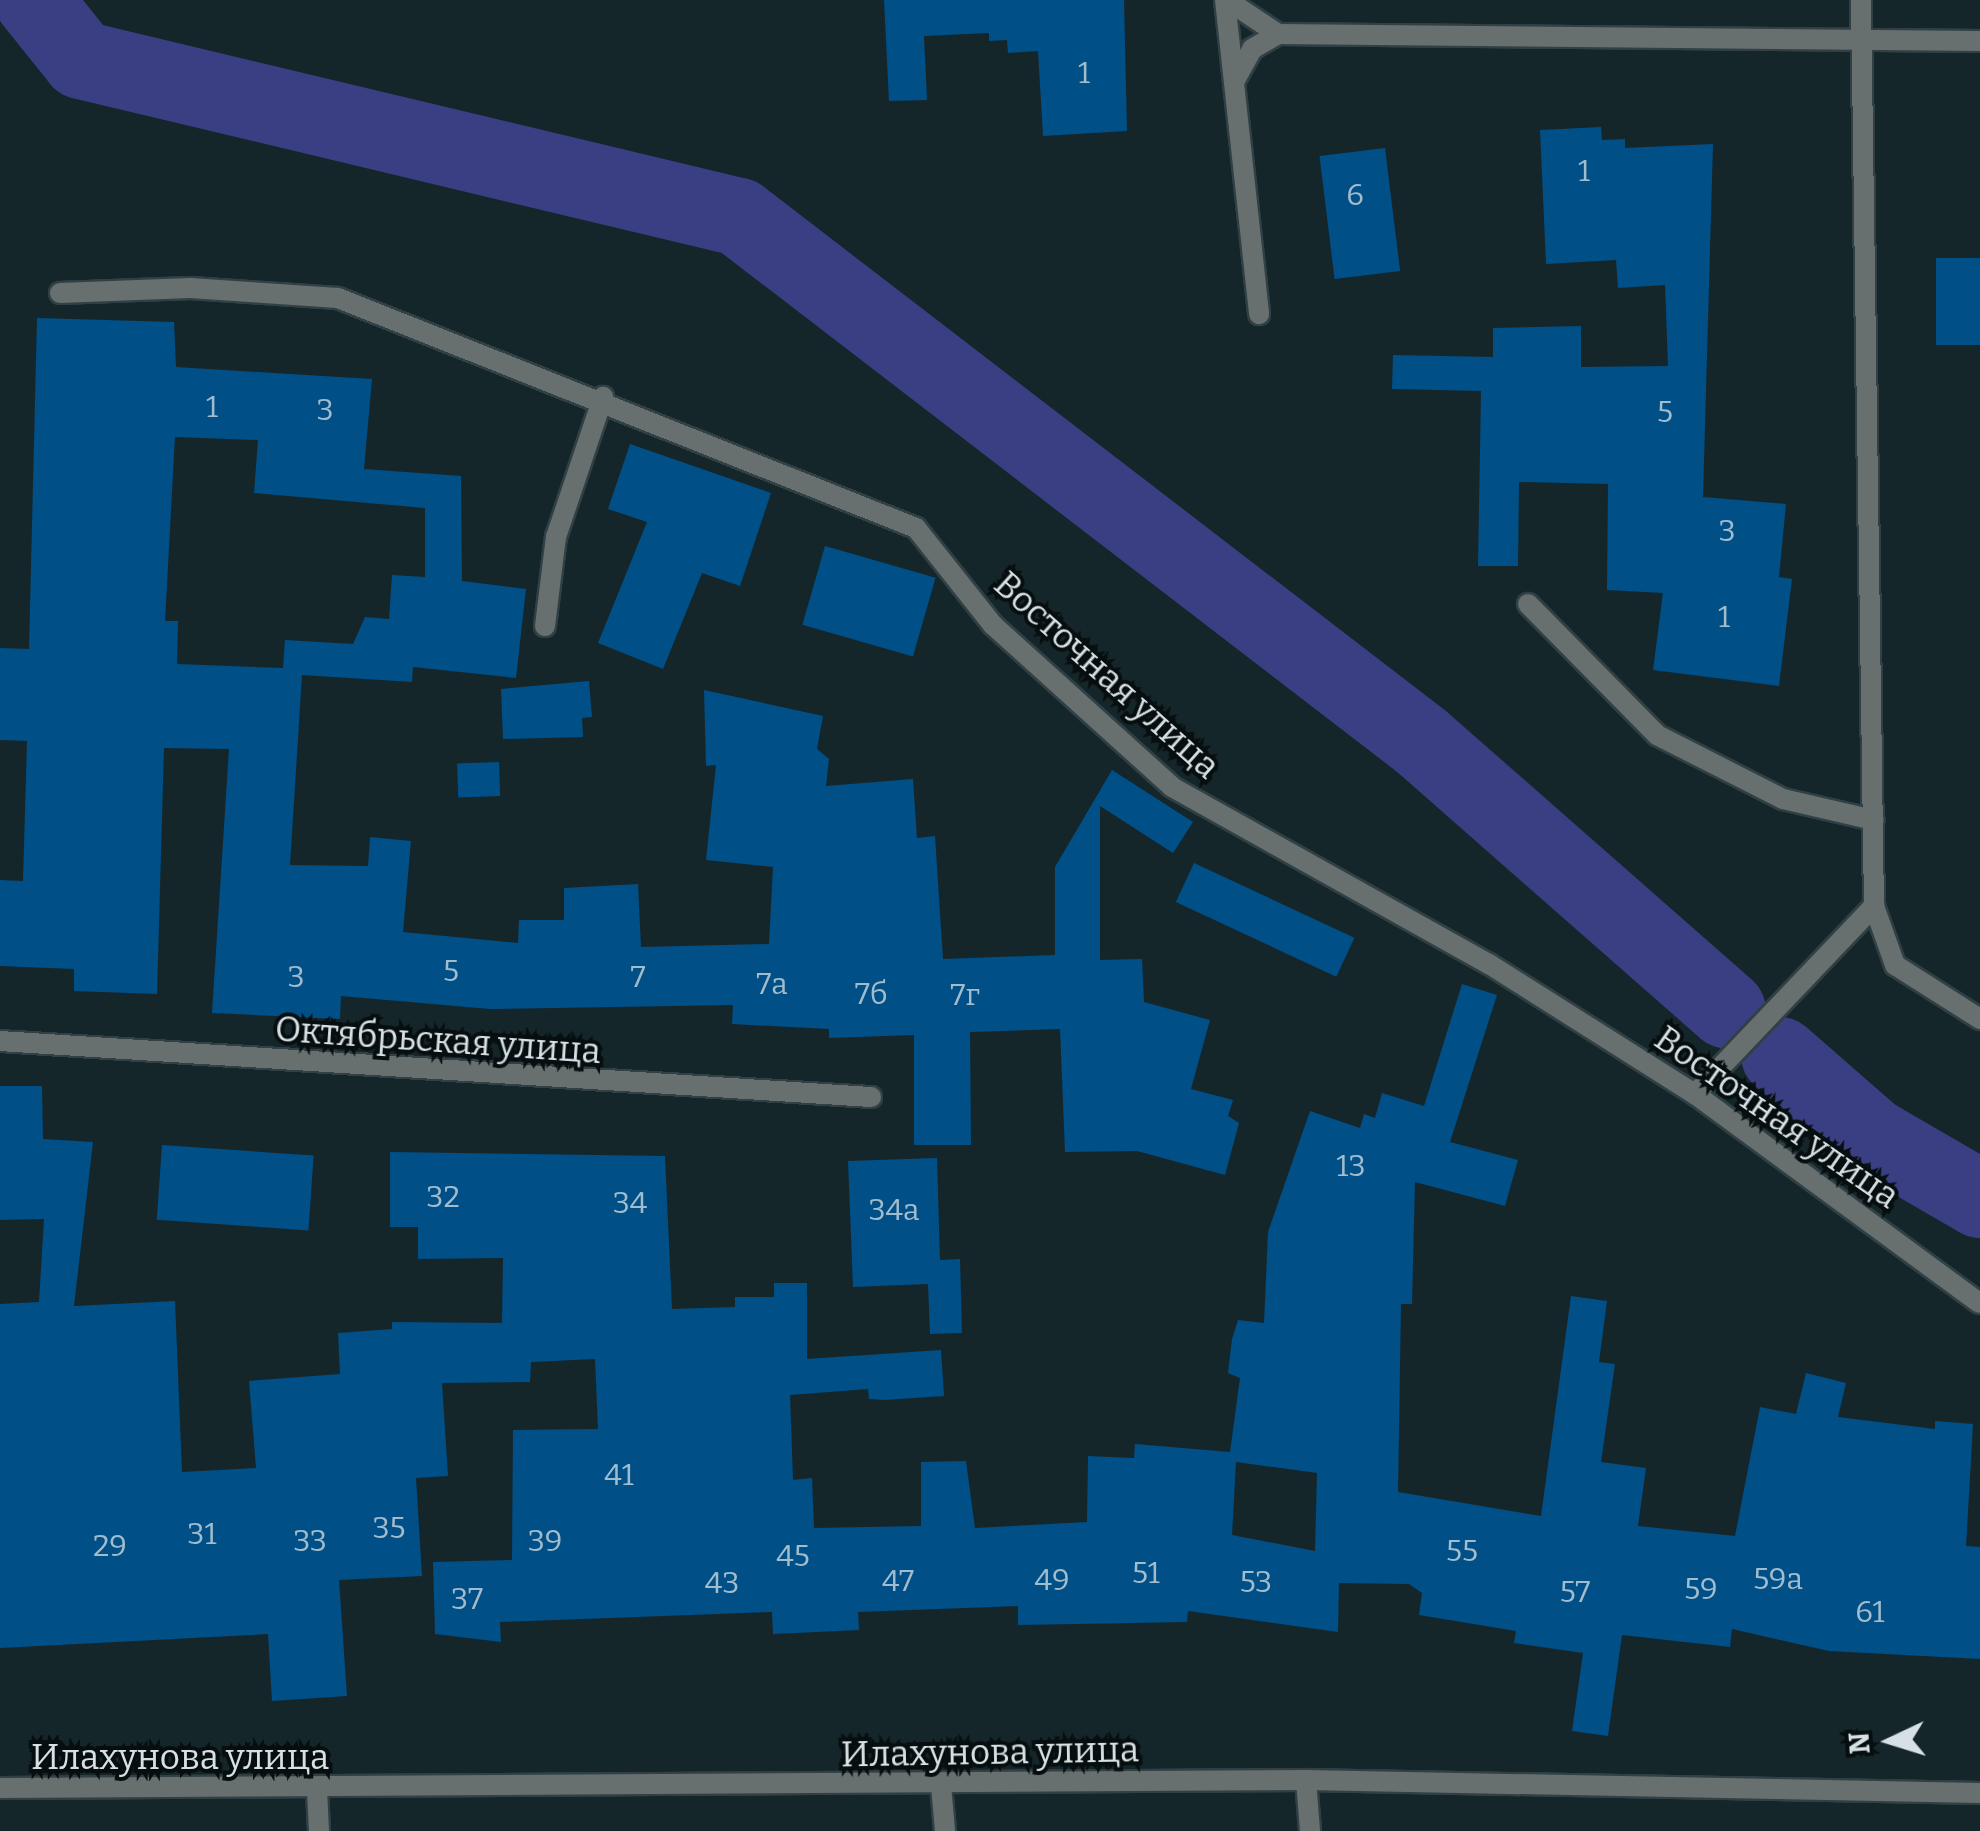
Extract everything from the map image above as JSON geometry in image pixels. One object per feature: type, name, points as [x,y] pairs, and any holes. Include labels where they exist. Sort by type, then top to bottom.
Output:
[{"type":"street","points":[[1226,0],[1278,34]]},
{"type":"street","points":[[1226,0],[1258,314]]},
{"type":"street","points":[[1861,0],[1874,906],[1895,964],[1980,1019]]},
{"type":"street","points":[[1234,82],[1252,48],[1278,34],[1863,44],[1980,41]]},
{"type":"street","name":"Восточная улица","points":[[60,293],[190,288],[338,298],[603,398],[916,528],[993,625],[1172,787],[1489,964],[1695,1094],[1980,1303]]},
{"type":"street","points":[[545,626],[556,537],[603,398]]},
{"type":"street","points":[[1528,604],[1657,735],[1784,799],[1874,820]]},
{"type":"street","points":[[1695,1094],[1874,906]]},
{"type":"street","name":"Октябрьская улица","points":[[0,1041],[871,1097]]},
{"type":"street","points":[[1306,1780],[1310,1831]]},
{"type":"street","name":"Илахунова улица","points":[[0,1788],[317,1790],[1306,1780],[1980,1793]]},
{"type":"street","points":[[941,1785],[946,1831]]},
{"type":"street","points":[[317,1790],[319,1831]]},
{"type":"building","points":[[884,0],[1124,0],[1127,131],[1043,136],[1038,51],[1008,53],[1007,40],[989,41],[989,33],[924,36],[927,100],[889,101]]},
{"type":"building","points":[[1601,127],[1602,140],[1625,139],[1625,148],[1713,144],[1703,497],[1786,504],[1779,577],[1792,579],[1779,686],[1653,670],[1663,593],[1607,590],[1608,484],[1519,482],[1518,566],[1478,566],[1481,391],[1392,389],[1393,355],[1493,357],[1493,328],[1581,326],[1581,367],[1668,366],[1665,285],[1618,288],[1616,260],[1546,264],[1540,130]]},
{"type":"building","points":[[1385,148],[1400,271],[1335,279],[1319,156]]},
{"type":"building","points":[[1936,258],[1980,258],[1980,345],[1936,345]]},
{"type":"building","points":[[37,318],[174,322],[176,367],[372,379],[364,469],[461,476],[462,581],[526,589],[516,678],[413,667],[412,682],[302,675],[290,865],[368,866],[370,837],[411,841],[403,932],[518,943],[519,920],[564,920],[564,888],[638,884],[641,947],[769,944],[773,867],[706,860],[716,765],[706,766],[704,690],[823,716],[817,749],[829,759],[826,786],[913,779],[917,838],[935,836],[943,959],[1055,955],[1055,867],[1112,770],[1193,822],[1173,853],[1100,806],[1100,960],[1142,959],[1144,1002],[1210,1020],[1191,1089],[1233,1100],[1228,1116],[1239,1123],[1225,1175],[1137,1151],[1065,1152],[1060,1029],[970,1032],[971,1145],[914,1145],[914,1035],[829,1038],[829,1029],[732,1024],[733,1005],[490,1009],[341,996],[340,1019],[212,1013],[229,749],[164,748],[157,994],[74,991],[74,969],[0,966],[0,880],[23,881],[27,741],[0,740],[0,648],[29,649]],"holes":[[[175,437],[258,440],[254,493],[425,508],[425,577],[392,575],[389,619],[365,617],[353,644],[285,640],[283,668],[177,664],[178,621],[165,621]]]},
{"type":"building","points":[[630,444],[771,493],[740,586],[702,573],[663,669],[598,643],[647,522],[608,509]]},
{"type":"building","points":[[825,546],[936,578],[913,657],[802,625]]},
{"type":"building","points":[[589,681],[592,717],[582,718],[583,737],[503,739],[501,689]]},
{"type":"building","points":[[499,762],[500,796],[458,797],[457,763]]},
{"type":"building","points":[[1194,863],[1354,938],[1336,977],[1176,902]]},
{"type":"building","points":[[1462,984],[1497,995],[1450,1142],[1518,1160],[1505,1206],[1415,1182],[1412,1304],[1401,1304],[1398,1492],[1541,1516],[1571,1296],[1607,1301],[1599,1362],[1615,1364],[1601,1462],[1646,1468],[1638,1526],[1735,1536],[1760,1407],[1796,1414],[1806,1373],[1846,1383],[1838,1417],[1935,1429],[1935,1421],[1973,1424],[1966,1546],[1980,1547],[1980,1659],[1829,1651],[1732,1629],[1730,1647],[1622,1635],[1608,1736],[1572,1731],[1583,1653],[1514,1643],[1516,1631],[1419,1615],[1422,1593],[1409,1584],[1339,1583],[1338,1632],[1188,1611],[1187,1622],[1018,1625],[1018,1606],[858,1612],[859,1630],[773,1634],[772,1612],[500,1622],[501,1642],[435,1634],[433,1562],[512,1560],[513,1430],[598,1429],[595,1359],[531,1362],[530,1382],[442,1383],[448,1476],[416,1478],[422,1576],[339,1580],[347,1696],[272,1701],[268,1634],[0,1648],[0,1304],[39,1302],[44,1219],[0,1220],[0,1086],[42,1086],[43,1139],[93,1142],[74,1306],[175,1301],[182,1472],[256,1468],[249,1381],[340,1374],[338,1333],[392,1329],[392,1322],[502,1323],[503,1258],[418,1259],[418,1227],[390,1227],[390,1152],[665,1156],[672,1309],[735,1307],[735,1297],[774,1297],[774,1283],[807,1283],[807,1359],[941,1350],[944,1396],[869,1399],[868,1389],[790,1395],[793,1480],[812,1478],[814,1528],[921,1526],[921,1462],[966,1461],[975,1528],[1087,1522],[1088,1456],[1134,1458],[1135,1444],[1230,1452],[1240,1378],[1228,1373],[1232,1339],[1238,1320],[1264,1323],[1268,1232],[1310,1111],[1360,1128],[1364,1114],[1375,1118],[1382,1093],[1424,1106]],"holes":[[[1236,1462],[1317,1473],[1315,1551],[1232,1535]]]},
{"type":"building","points":[[162,1145],[314,1156],[308,1230],[157,1220]]},
{"type":"building","points":[[937,1158],[940,1260],[960,1259],[962,1333],[930,1334],[928,1284],[853,1287],[848,1161]]},
{"type":"waterway","points":[[33,0],[81,60],[739,217],[1421,741],[1727,1010]]},
{"type":"waterway","points":[[1780,1056],[1873,1137],[1980,1199]]}]
